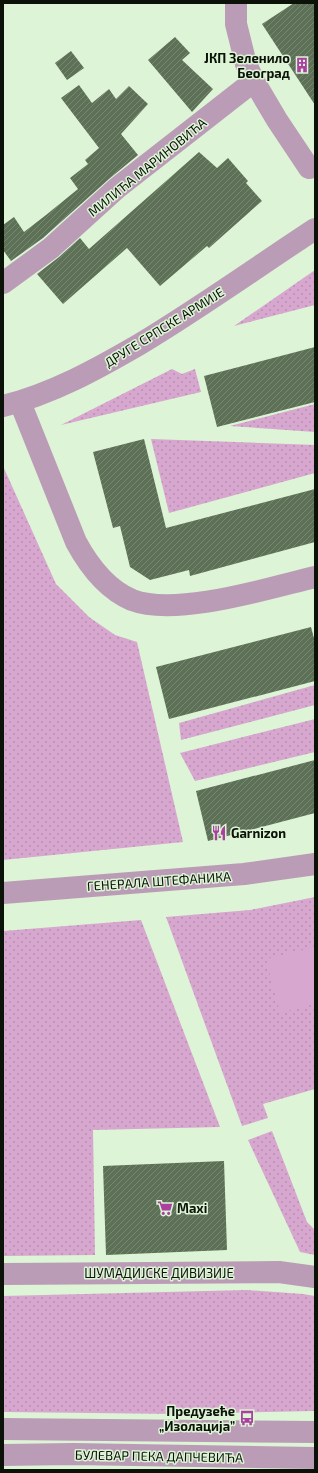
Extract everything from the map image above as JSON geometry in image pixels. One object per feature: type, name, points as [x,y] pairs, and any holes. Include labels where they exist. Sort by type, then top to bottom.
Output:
[{"type":"street","points":[[236,3],[236,24],[246,64],[254,81],[277,120],[309,168]]},
{"type":"street","name":"МИЛИЋА МАРИНОВИЋА","points":[[3,283],[51,248],[117,188],[254,81]]},
{"type":"street","name":"ДРУГЕ СРПСКЕ АРМИЈЕ","points":[[12,404],[54,389],[114,360],[200,307],[315,228]]},
{"type":"street","points":[[12,404],[86,561],[98,575],[122,594],[139,602],[152,604],[193,603],[234,596],[315,577]]},
{"type":"street","name":"ГЕНЕРАЛА ШТЕФАНИКА","points":[[3,893],[244,874],[315,864]]},
{"type":"street","name":"ШУМАДИЈСКЕ ДИВИЗИЈЕ","points":[[3,1274],[279,1272],[315,1277]]},
{"type":"street","name":"БУЛЕВАР ПЕКА ДАПЧЕВИЋА","points":[[3,1429],[315,1432]]},
{"type":"street","name":"БУЛЕВАР ПЕКА ДАПЧЕВИЋА","points":[[3,1455],[73,1454],[315,1458]]},
{"type":"shaded area","points":[[315,270],[315,305],[234,326]]},
{"type":"shaded area","points":[[172,369],[182,374],[195,369],[201,392],[61,425]]},
{"type":"shaded area","points":[[315,404],[315,432],[230,426]]},
{"type":"shaded area","points":[[151,439],[315,445],[315,473],[169,513]]},
{"type":"shaded area","points":[[3,466],[56,584],[89,617],[115,635],[137,642],[183,842],[3,860]]},
{"type":"shaded area","points":[[315,685],[315,705],[181,740],[179,723]]},
{"type":"shaded area","points":[[315,719],[315,752],[195,781],[180,753]]},
{"type":"shaded area","points":[[315,897],[315,1089],[263,1104],[268,1118],[242,1126],[166,917],[250,910]]},
{"type":"shaded area","points":[[141,920],[220,1127],[93,1130],[95,1255],[3,1256],[3,931]]},
{"type":"shaded area","points":[[315,947],[315,1004],[280,1013],[266,959]]},
{"type":"shaded area","points":[[272,1131],[307,1222],[315,1230],[315,1255],[300,1252],[248,1140]]},
{"type":"shaded area","points":[[247,1290],[315,1296],[315,1411],[179,1414],[3,1412],[3,1296]]},
{"type":"building","name":"ЈКП Зеленило Београд","points":[[294,3],[315,3],[315,105],[262,24]]},
{"type":"building","points":[[175,37],[190,53],[182,60],[213,89],[192,112],[148,60]]},
{"type":"building","points":[[71,51],[84,68],[67,80],[55,63]]},
{"type":"building","points":[[79,85],[92,103],[109,89],[116,99],[129,86],[148,104],[121,134],[138,155],[43,238],[11,261],[3,250],[3,225],[14,217],[24,232],[46,215],[78,189],[70,178],[88,164],[85,160],[99,148],[61,98]]},
{"type":"building","points":[[199,152],[217,168],[228,158],[248,181],[246,183],[262,201],[209,248],[207,246],[160,286],[127,248],[63,304],[37,274],[80,238],[89,249]]},
{"type":"building","points":[[315,347],[315,402],[217,427],[204,376]]},
{"type":"building","points":[[144,439],[166,528],[315,489],[315,542],[190,576],[189,570],[150,580],[130,567],[120,526],[113,528],[93,452]]},
{"type":"building","points":[[311,627],[315,642],[315,681],[169,719],[156,667]]},
{"type":"building","points":[[315,760],[315,813],[208,841],[196,791]]},
{"type":"building","name":"Maxi","points":[[224,1161],[227,1250],[106,1255],[103,1166]]},
{"type":"place","name":"ЈКП Зеленило Београд","points":[[302,65]]},
{"type":"place","name":"Garnizon","points":[[219,833]]},
{"type":"place","name":"Maxi","points":[[165,1208]]},
{"type":"place","name":"Предузеће „Изолација”","points":[[247,1418]]}]
